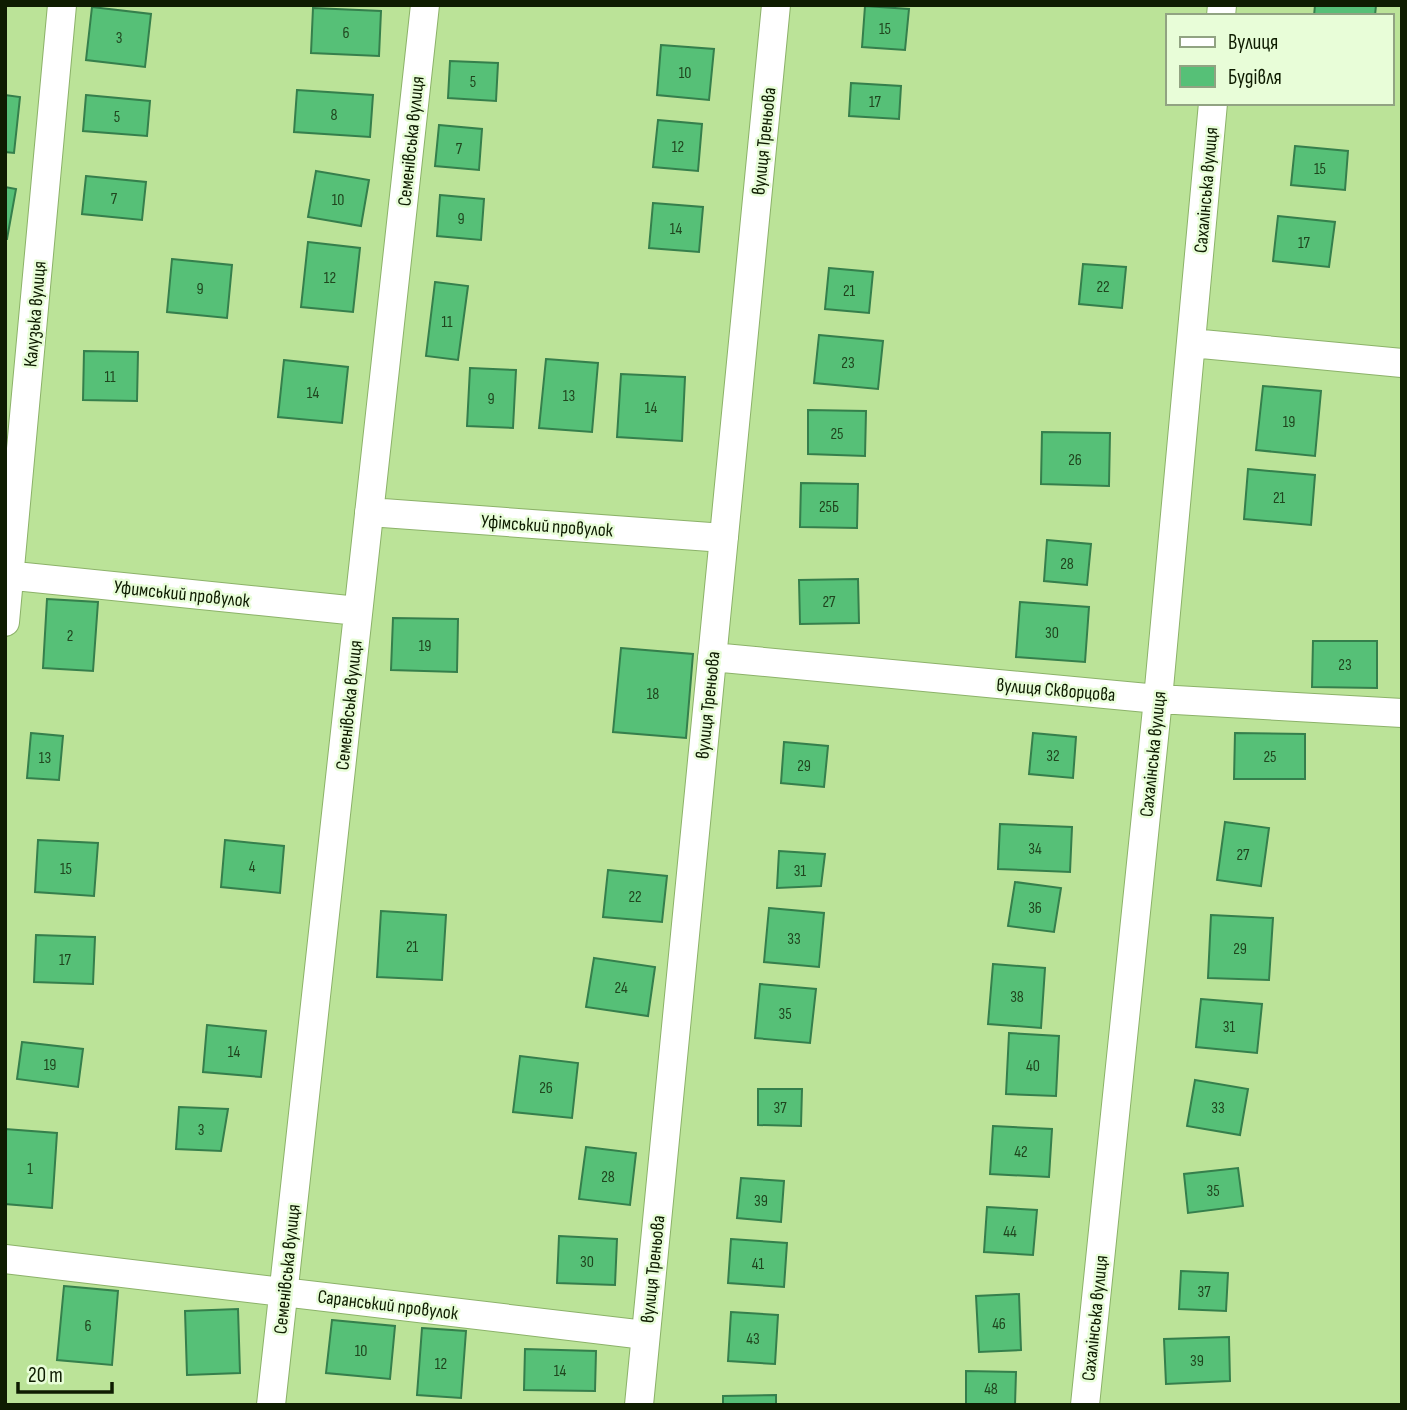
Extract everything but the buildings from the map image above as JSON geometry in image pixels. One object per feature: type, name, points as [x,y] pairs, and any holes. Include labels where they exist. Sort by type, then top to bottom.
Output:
[{"type":"street","name":"Калузька вулиця","points":[[5,622],[7,575],[62,5]]},
{"type":"street","name":"Семенівська вулиця","points":[[271,1405],[425,5]]},
{"type":"street","name":"вулиця Треньова","points":[[639,1405],[776,5]]},
{"type":"street","name":"Сахалінська вулиця","points":[[1085,1405],[1158,699],[1213,105]]},
{"type":"street","points":[[1191,343],[1402,363]]},
{"type":"street","name":"Уфімський провулок","points":[[369,512],[724,538]]},
{"type":"street","name":"Уфимський провулок","points":[[7,575],[359,611]]},
{"type":"street","name":"вулиця Скворцова","points":[[712,657],[1158,699],[1402,713]]},
{"type":"street","name":"Саранський провулок","points":[[5,1259],[645,1335]]}]
